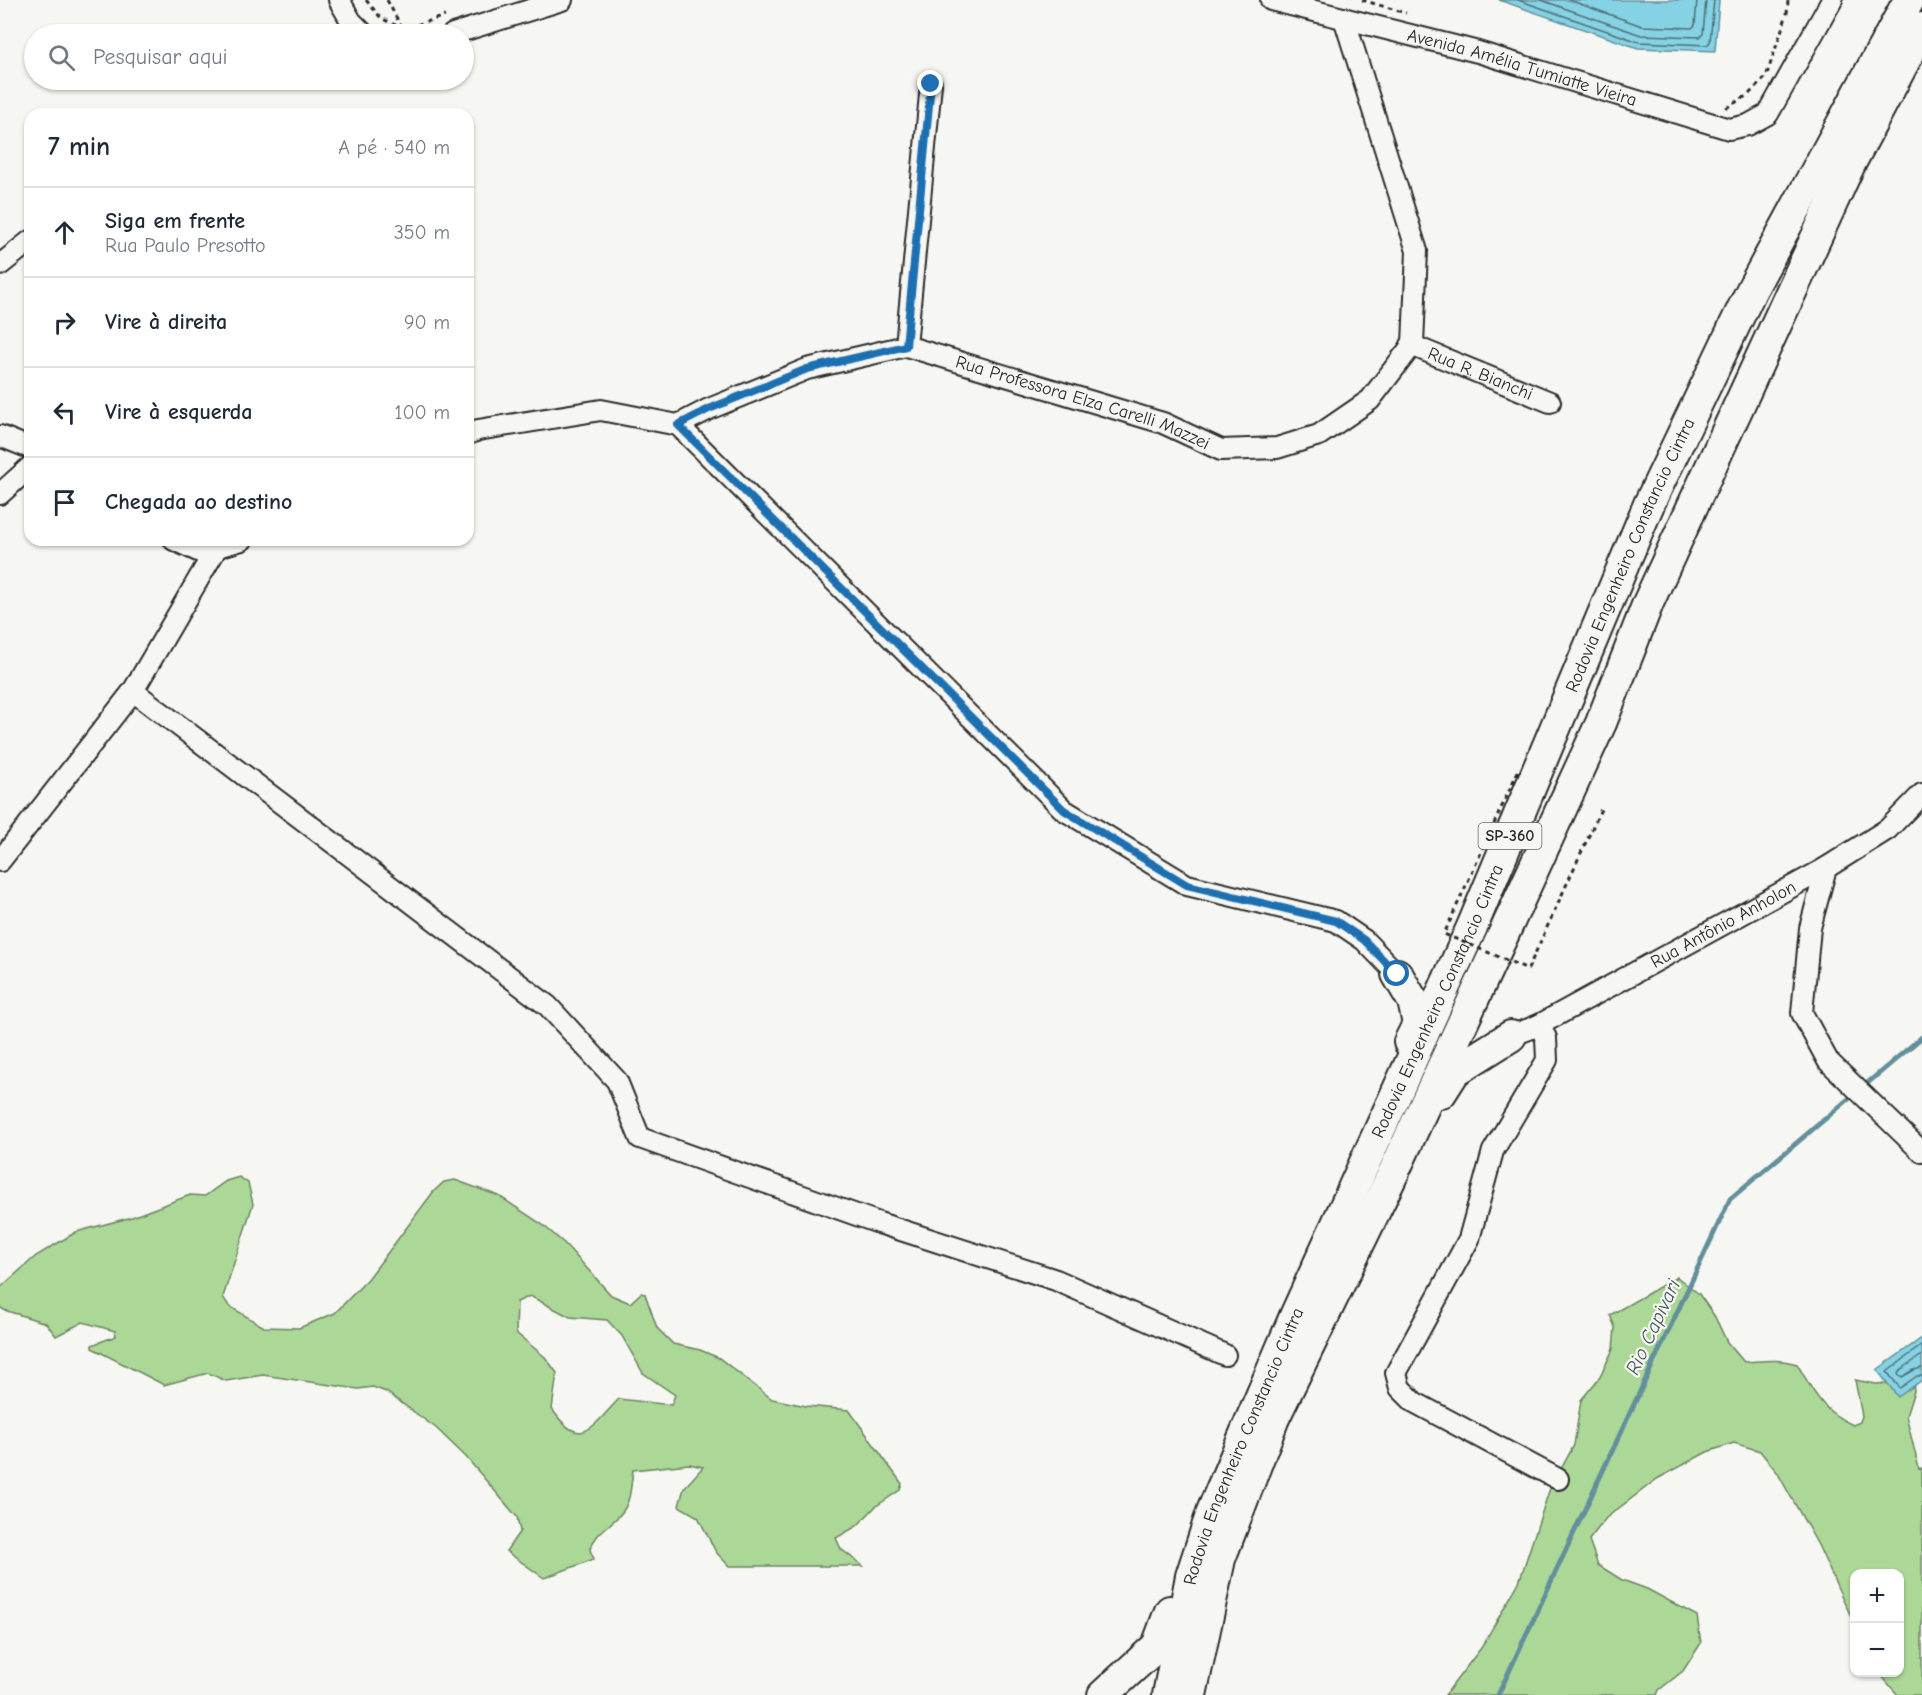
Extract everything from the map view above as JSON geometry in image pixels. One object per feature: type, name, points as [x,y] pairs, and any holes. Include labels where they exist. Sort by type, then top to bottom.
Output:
[{"type":"highway","points":[[1815,176],[1884,11],[1891,0]]},
{"type":"highway","name":"Rodovia Engenheiro Constancio Cintra","points":[[1168,1695],[1191,1576],[1213,1509],[1295,1316],[1472,927],[1649,504],[1752,289],[1909,0]]},
{"type":"highway","name":"Rodovia Engenheiro Constancio Cintra","points":[[1191,1695],[1220,1559],[1269,1429],[1391,1178],[1500,941],[1600,723],[1648,603],[1840,185],[1922,28]]},
{"type":"highway","points":[[1397,974],[1420,996],[1426,999],[1433,997],[1472,927]]},
{"type":"highway","points":[[1500,941],[1474,1037],[1483,1040],[1511,1036]]},
{"type":"highway","points":[[1376,1140],[1403,1054],[1418,1024],[1413,1000],[1397,974]]},
{"type":"highway","points":[[1391,1178],[1455,1071],[1511,1036]]},
{"type":"highway","points":[[1104,1695],[1157,1646],[1213,1509]]},
{"type":"street","points":[[339,0],[354,24]]},
{"type":"street","points":[[474,27],[562,0]]},
{"type":"street","name":"Avenida Amélia Tumiatte Vieira","points":[[1270,0],[1478,52],[1730,129],[1748,125],[1768,114],[1832,0]]},
{"type":"street","points":[[1344,18],[1417,250],[1413,344],[1411,345]]},
{"type":"street","points":[[906,346],[931,84]]},
{"type":"street","points":[[0,265],[24,246]]},
{"type":"street","name":"Rua Professora Elza Carelli Mazzei","points":[[678,425],[709,409],[807,369],[906,346],[1163,423],[1221,450],[1277,448],[1319,435],[1370,400],[1411,345]]},
{"type":"street","name":"Rua R. Bianchi","points":[[1411,345],[1550,402]]},
{"type":"street","points":[[474,432],[601,410],[678,425],[1064,810],[1187,885],[1336,921],[1364,940],[1397,974]]},
{"type":"street","points":[[0,436],[24,446]]},
{"type":"street","points":[[0,494],[24,472]]},
{"type":"street","points":[[187,546],[200,552],[225,546]]},
{"type":"street","points":[[0,861],[134,691],[216,549]]},
{"type":"street","points":[[134,691],[548,1006],[617,1081],[640,1138],[879,1223],[1056,1280],[1224,1354]]},
{"type":"street","name":"Rua Antônio Anholon","points":[[1511,1036],[1539,1024],[1826,868],[1888,829],[1922,794]]},
{"type":"street","points":[[1826,868],[1810,928],[1803,1013],[1828,1061],[1922,1152]]},
{"type":"street","points":[[1539,1024],[1546,1038],[1547,1060],[1493,1151],[1469,1239],[1396,1373],[1400,1388],[1414,1402],[1558,1479]]},
{"type":"path","points":[[366,0],[381,18],[393,24]]},
{"type":"path","points":[[387,0],[400,24]]},
{"type":"path","points":[[1362,0],[1407,14]]},
{"type":"path","points":[[1726,108],[1748,94],[1766,77],[1787,14],[1788,0]]},
{"type":"path","points":[[420,24],[446,16]]},
{"type":"path","points":[[1518,771],[1444,934],[1528,969],[1600,809]]},
{"type":"green space","points":[[239,1177],[248,1183],[253,1204],[223,1297],[229,1306],[264,1327],[299,1328],[335,1313],[368,1279],[434,1191],[444,1182],[455,1180],[499,1196],[543,1225],[565,1244],[611,1295],[630,1303],[641,1293],[645,1294],[657,1328],[673,1344],[700,1350],[719,1358],[772,1399],[806,1406],[849,1410],[902,1484],[900,1490],[875,1507],[857,1526],[836,1538],[841,1549],[863,1566],[729,1566],[716,1552],[698,1517],[679,1506],[684,1488],[703,1467],[689,1464],[633,1470],[626,1507],[596,1538],[590,1550],[594,1559],[544,1578],[506,1551],[520,1531],[517,1517],[466,1457],[436,1428],[386,1392],[373,1387],[358,1389],[263,1375],[226,1381],[208,1373],[164,1385],[92,1348],[92,1345],[116,1336],[115,1331],[83,1322],[56,1336],[46,1323],[0,1307],[0,1288],[36,1256],[76,1232],[132,1217],[190,1195],[205,1196],[226,1181]],"holes":[[[530,1296],[570,1317],[607,1320],[622,1336],[643,1373],[675,1395],[671,1405],[619,1399],[594,1425],[586,1430],[579,1432],[562,1422],[552,1409],[557,1373],[545,1357],[516,1333],[517,1302]]]},
{"type":"green space","points":[[1677,1277],[1699,1294],[1715,1317],[1727,1342],[1744,1362],[1777,1360],[1797,1364],[1819,1400],[1833,1414],[1853,1425],[1860,1422],[1862,1416],[1855,1380],[1876,1384],[1913,1382],[1914,1391],[1906,1416],[1919,1469],[1922,1468],[1922,1695],[1898,1695],[1882,1677],[1904,1677],[1904,1569],[1850,1569],[1850,1614],[1818,1545],[1777,1472],[1760,1451],[1734,1443],[1707,1452],[1657,1479],[1606,1518],[1589,1540],[1598,1565],[1622,1580],[1647,1589],[1697,1616],[1701,1643],[1683,1671],[1659,1690],[1657,1695],[1445,1695],[1481,1648],[1519,1582],[1549,1491],[1574,1445],[1581,1400],[1600,1377],[1613,1349],[1615,1327],[1610,1315]]},
{"type":"water","points":[[1499,0],[1719,0],[1715,51],[1638,48]]},
{"type":"water","points":[[1922,1338],[1922,1380],[1898,1397],[1877,1370]]},
{"type":"waterway","name":"Rio Capivari","points":[[1498,1695],[1730,1199],[1922,1037]]},
{"type":"route","points":[[931,84],[906,346],[807,369],[709,409],[678,425],[1064,810],[1187,885],[1336,921],[1364,940],[1397,974]]}]
